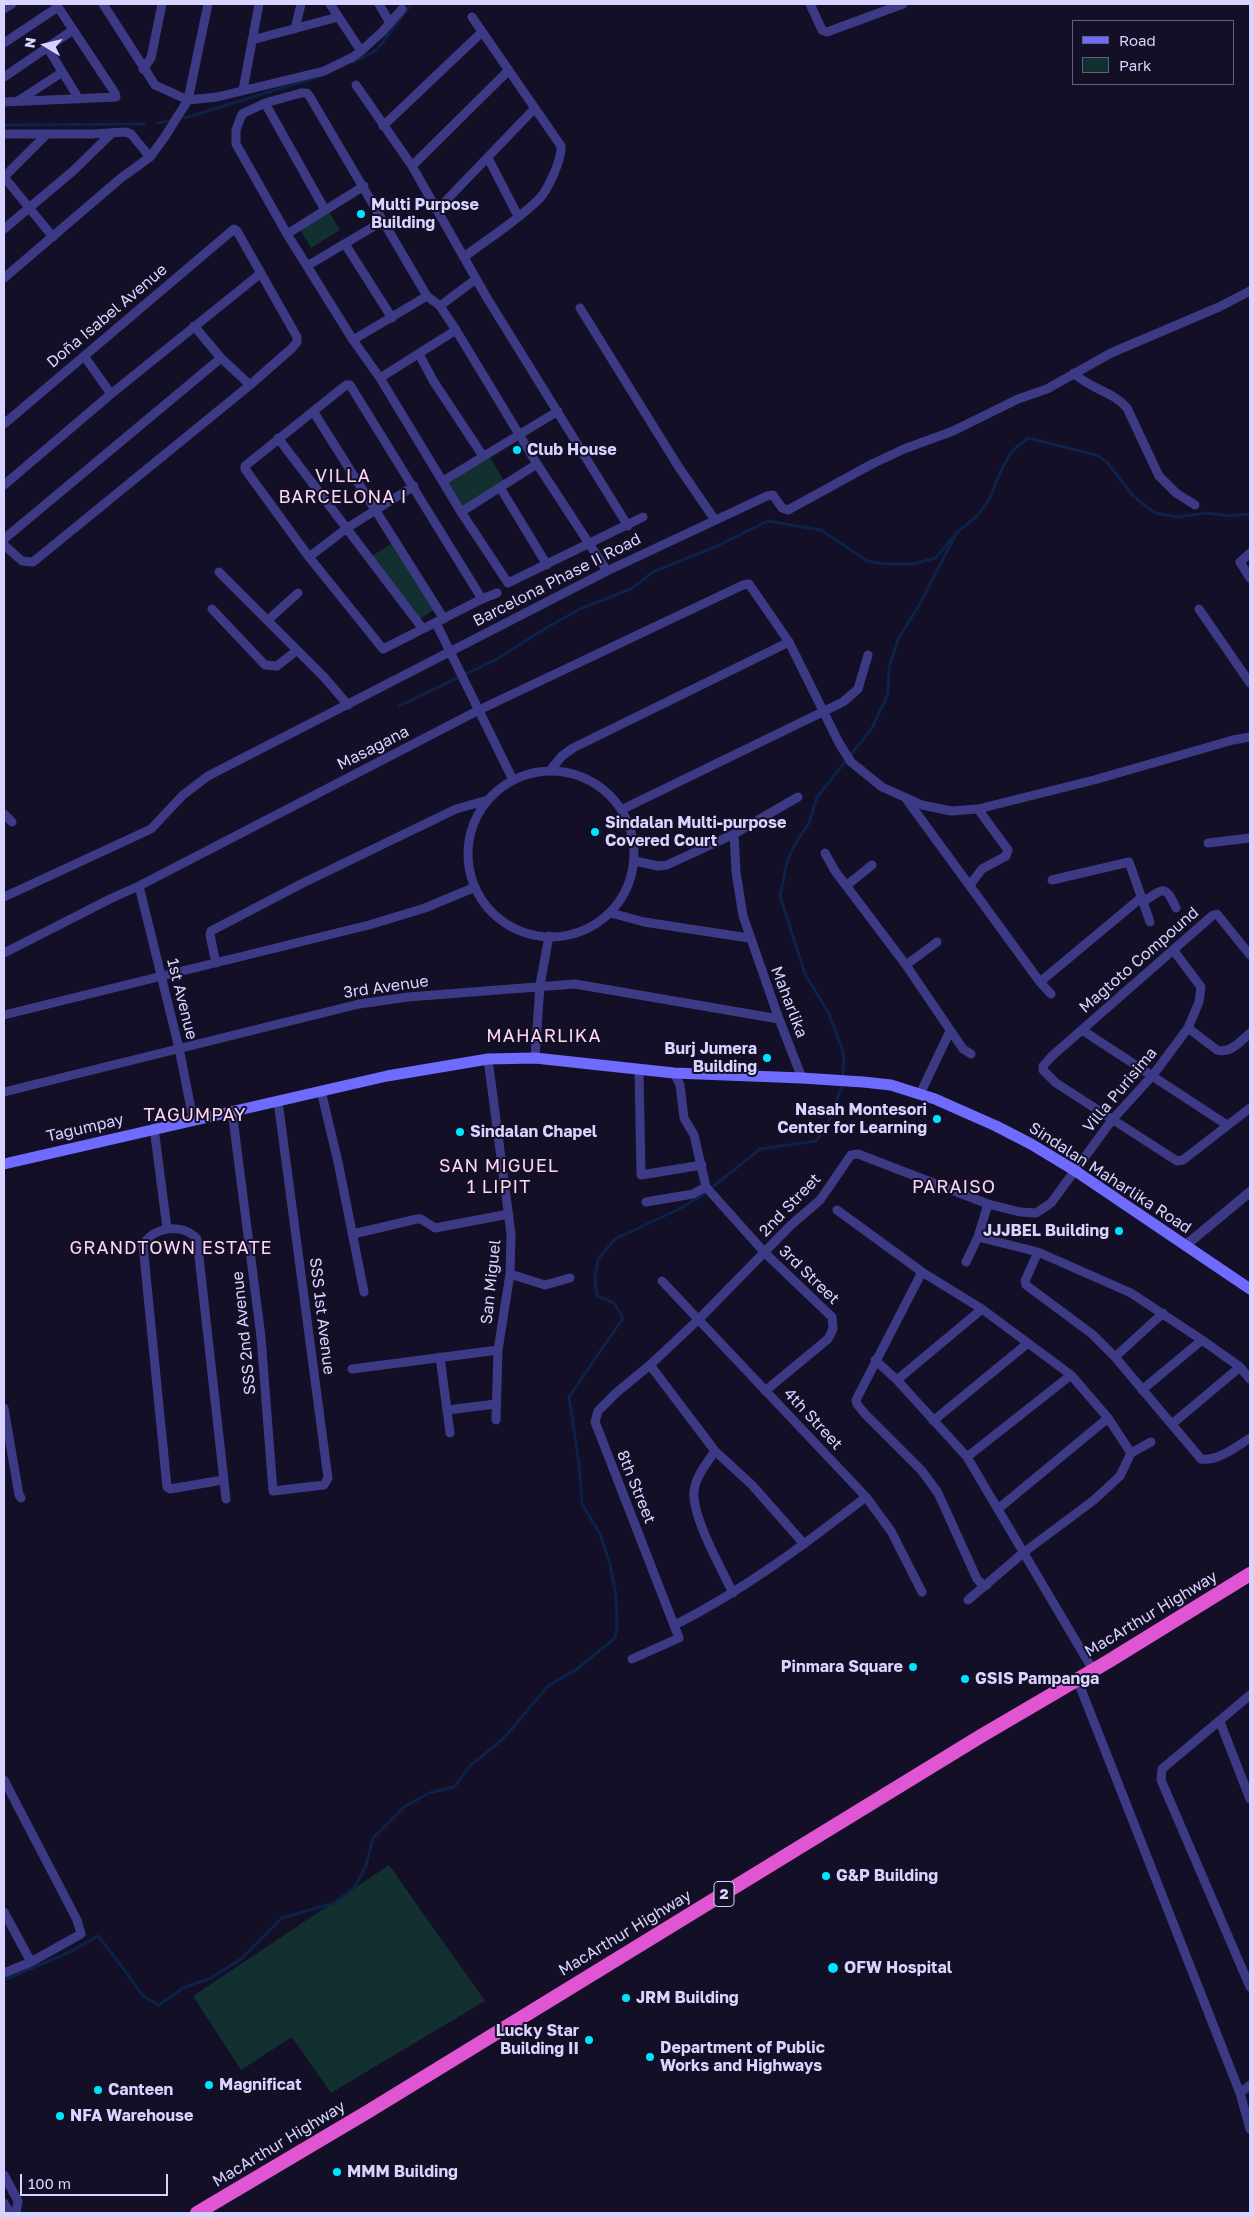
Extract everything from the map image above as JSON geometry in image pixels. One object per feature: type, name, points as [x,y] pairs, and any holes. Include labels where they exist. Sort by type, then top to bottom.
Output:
[{"type":"highway","name":"MacArthur Highway","points":[[197,2213],[362,2116],[505,2026],[1250,1574]]},
{"type":"main road","name":"Tagumpay","points":[[4,1164],[193,1119],[387,1076],[488,1059],[536,1058]]},
{"type":"main road","name":"Sindalan Maharlika Road","points":[[536,1058],[674,1073],[863,1082],[891,1085],[920,1094],[996,1126],[1074,1170],[1250,1289]]},
{"type":"street","points":[[4,9],[12,4]]},
{"type":"street","points":[[103,4],[155,85],[188,100],[217,97],[324,71],[361,51],[402,9]]},
{"type":"street","points":[[143,69],[152,58],[161,8],[154,4]]},
{"type":"street","points":[[4,278],[150,157],[188,100],[208,4]]},
{"type":"street","points":[[243,90],[259,4]]},
{"type":"street","points":[[295,29],[301,4]]},
{"type":"street","points":[[330,4],[361,51]]},
{"type":"street","points":[[378,4],[390,23]]},
{"type":"street","points":[[810,4],[822,30],[827,32],[903,4]]},
{"type":"street","points":[[4,43],[57,5],[117,95],[114,98],[4,102]]},
{"type":"street","points":[[252,40],[338,17]]},
{"type":"street","points":[[464,257],[541,198],[554,173],[561,151],[561,146],[472,17]]},
{"type":"street","points":[[4,77],[73,30]]},
{"type":"street","points":[[383,126],[482,32]]},
{"type":"street","points":[[47,47],[79,99]]},
{"type":"street","points":[[412,166],[509,70]]},
{"type":"street","points":[[18,101],[61,72]]},
{"type":"street","points":[[356,85],[412,166],[476,278],[628,526]]},
{"type":"street","points":[[607,571],[591,544],[537,464],[456,330],[440,306],[427,296],[364,186],[307,93],[265,103],[242,114],[238,122],[236,144],[287,234],[353,340],[380,378],[461,512],[508,583],[547,565],[591,544],[628,526],[643,517]]},
{"type":"street","points":[[265,103],[325,210]]},
{"type":"street","points":[[437,210],[535,108]]},
{"type":"street","points":[[4,134],[46,135],[112,133],[117,131],[131,134],[150,157]]},
{"type":"street","points":[[4,229],[73,171],[112,133]]},
{"type":"street","points":[[46,135],[4,178],[30,207],[52,237]]},
{"type":"street","points":[[488,158],[518,216]]},
{"type":"street","points":[[287,234],[364,186]]},
{"type":"street","points":[[307,266],[383,221]]},
{"type":"street","name":"Doña Isabel Avenue","points":[[4,424],[231,230],[237,231],[261,273]]},
{"type":"street","points":[[345,244],[392,318]]},
{"type":"street","points":[[4,486],[111,394],[261,273],[297,337],[297,342],[250,385],[32,562],[22,560],[4,545]]},
{"type":"street","points":[[440,306],[476,278]]},
{"type":"street","points":[[1195,505],[1176,493],[1160,476],[1123,403],[1115,397],[1083,382],[1074,373],[1142,338],[1219,307],[1250,291]]},
{"type":"street","points":[[353,340],[427,296]]},
{"type":"street","points":[[580,308],[678,466],[715,520]]},
{"type":"street","points":[[194,326],[221,358],[250,385]]},
{"type":"street","points":[[380,378],[456,330]]},
{"type":"street","points":[[419,354],[434,382],[483,456]]},
{"type":"street","points":[[84,356],[111,394]]},
{"type":"street","points":[[4,539],[221,358]]},
{"type":"street","name":"Barcelona Phase II Road","points":[[4,897],[151,829],[184,795],[208,776],[607,571],[754,501],[773,495],[782,508],[788,510],[872,464],[904,449],[953,431],[1018,399],[1047,389],[1074,373]]},
{"type":"street","points":[[482,599],[414,486],[350,386],[344,386],[245,466],[245,470],[309,556],[383,649],[497,593]]},
{"type":"street","points":[[313,411],[440,621],[449,652],[480,710],[512,780]]},
{"type":"street","points":[[443,481],[558,411]]},
{"type":"street","points":[[278,438],[423,629]]},
{"type":"street","points":[[461,512],[501,489],[537,464]]},
{"type":"street","points":[[309,556],[374,510],[414,486]]},
{"type":"street","points":[[501,489],[547,565]]},
{"type":"street","points":[[1250,553],[1240,562],[1250,578]]},
{"type":"street","points":[[219,572],[324,677],[348,704]]},
{"type":"street","name":"Masagana","points":[[4,953],[112,898],[140,886],[480,710],[740,586],[749,584],[789,642]]},
{"type":"street","points":[[268,620],[298,593]]},
{"type":"street","points":[[212,609],[266,665],[277,666],[296,651]]},
{"type":"street","points":[[1199,609],[1250,683]]},
{"type":"street","points":[[552,768],[562,756],[573,748],[789,642],[844,752],[851,762],[868,778],[907,800],[922,805],[952,811],[978,809],[1250,737]]},
{"type":"street","points":[[623,809],[843,702],[858,689],[868,654]]},
{"type":"street","points":[[552,768],[575,773],[601,789],[623,809],[633,842],[635,861],[620,905],[611,913],[588,928],[567,935],[548,936],[527,933],[508,924],[489,910],[473,888],[468,870],[468,856],[474,824],[479,812],[488,800],[512,780],[537,770],[552,768]]},
{"type":"street","points":[[635,861],[658,866],[667,865],[734,834],[798,797]]},
{"type":"street","points":[[216,963],[210,935],[211,931],[303,883],[456,809],[488,800]]},
{"type":"street","points":[[907,800],[1040,982],[1051,994]]},
{"type":"street","points":[[970,885],[982,869],[1006,856],[1008,850],[978,809]]},
{"type":"street","points":[[4,814],[12,822]]},
{"type":"street","name":"Maharlika","points":[[734,834],[740,898],[749,938],[802,1078]]},
{"type":"street","points":[[1208,842],[1250,838]]},
{"type":"street","points":[[825,853],[846,886],[906,965],[963,1049],[971,1054]]},
{"type":"street","points":[[1052,880],[1129,862],[1150,922]]},
{"type":"street","points":[[846,886],[872,865]]},
{"type":"street","name":"1st Avenue","points":[[140,886],[179,1048],[193,1119]]},
{"type":"street","points":[[4,1015],[161,977],[425,908],[473,888]]},
{"type":"street","points":[[1040,982],[1142,899],[1165,890],[1169,893],[1176,908]]},
{"type":"street","points":[[611,913],[644,922],[749,938]]},
{"type":"street","name":"Magtoto Compound","points":[[1112,1120],[1056,1083],[1043,1070],[1043,1066],[1213,915],[1217,914],[1250,955]]},
{"type":"street","points":[[536,1058],[540,985],[548,936]]},
{"type":"street","points":[[906,965],[936,942]]},
{"type":"street","name":"Villa Purisima","points":[[1074,1170],[1112,1120],[1153,1075],[1188,1028],[1199,1002],[1201,987],[1174,950]]},
{"type":"street","name":"3rd Avenue","points":[[4,1092],[359,1004],[408,997],[540,985],[582,985],[779,1019]]},
{"type":"street","points":[[1188,1028],[1222,1052],[1229,1050],[1250,1033]]},
{"type":"street","points":[[1082,1030],[1227,1125]]},
{"type":"street","points":[[920,1094],[950,1031]]},
{"type":"street","name":"San Miguel","points":[[488,1059],[511,1234],[510,1274],[498,1350],[496,1420]]},
{"type":"street","points":[[639,1070],[641,1175],[702,1165]]},
{"type":"street","points":[[646,1202],[692,1194],[707,1188],[694,1135],[684,1118],[680,1085],[674,1073]]},
{"type":"street","points":[[321,1090],[364,1292]]},
{"type":"street","name":"SSS 1st Avenue","points":[[276,1492],[324,1485],[328,1478],[278,1101]]},
{"type":"street","points":[[1112,1120],[1180,1162],[1250,1108]]},
{"type":"street","name":"SSS 2nd Avenue","points":[[232,1111],[261,1337],[273,1488],[276,1492]]},
{"type":"street","points":[[154,1128],[167,1228]]},
{"type":"street","name":"2nd Street","points":[[650,1365],[766,1253],[791,1225],[820,1200],[851,1155],[858,1154],[988,1204],[1020,1212],[1036,1213],[1051,1203],[1074,1170]]},
{"type":"street","name":"3rd Street","points":[[707,1188],[766,1253],[832,1317],[834,1329],[819,1348],[765,1390]]},
{"type":"street","points":[[1186,1245],[1250,1192]]},
{"type":"street","points":[[966,1262],[978,1237],[988,1204]]},
{"type":"street","points":[[837,1210],[922,1272],[982,1309],[1071,1375],[1108,1418],[1131,1453]]},
{"type":"street","points":[[353,1234],[417,1219],[421,1219],[434,1228],[509,1214]]},
{"type":"street","points":[[223,1480],[170,1489],[167,1487],[144,1245],[147,1239],[167,1228],[187,1231],[197,1239],[226,1499]]},
{"type":"street","points":[[978,1237],[1038,1252],[1131,1293],[1240,1367],[1250,1378]]},
{"type":"street","points":[[1038,1252],[1025,1281],[1026,1285],[1092,1334],[1115,1357],[1201,1459],[1207,1460],[1250,1438]]},
{"type":"street","points":[[922,1272],[858,1394],[857,1404],[884,1435],[922,1471],[938,1493],[977,1579],[982,1584],[987,1585]]},
{"type":"street","points":[[510,1274],[545,1285],[570,1278]]},
{"type":"street","name":"4th Street","points":[[662,1281],[866,1497],[891,1531],[922,1592]]},
{"type":"street","points":[[897,1380],[982,1309]]},
{"type":"street","points":[[1115,1357],[1163,1313]]},
{"type":"street","points":[[1142,1390],[1202,1340]]},
{"type":"street","points":[[933,1421],[1028,1343]]},
{"type":"street","points":[[352,1369],[498,1350]]},
{"type":"street","points":[[440,1357],[450,1433]]},
{"type":"street","points":[[875,1360],[897,1380],[967,1457],[1093,1670]]},
{"type":"street","points":[[650,1365],[715,1452],[752,1485],[804,1544]]},
{"type":"street","name":"8th Street","points":[[632,1659],[671,1644],[680,1638],[595,1422],[598,1411],[616,1393],[650,1365]]},
{"type":"street","points":[[1172,1424],[1240,1367]]},
{"type":"street","points":[[967,1457],[1071,1375]]},
{"type":"street","points":[[447,1410],[496,1404]]},
{"type":"street","points":[[4,1408],[21,1498]]},
{"type":"street","points":[[998,1509],[1108,1418]]},
{"type":"street","points":[[968,1600],[1023,1554],[1094,1500],[1120,1476],[1131,1453],[1151,1442]]},
{"type":"street","points":[[715,1452],[703,1469],[694,1493],[703,1527],[733,1593]]},
{"type":"street","points":[[675,1625],[733,1593],[804,1544],[866,1497]]},
{"type":"street","points":[[1077,1679],[1240,2093],[1250,2129]]},
{"type":"street","points":[[1250,1695],[1162,1769],[1160,1780],[1250,1987]]},
{"type":"street","points":[[1220,1722],[1248,1788],[1250,1799]]},
{"type":"street","points":[[4,1780],[81,1929],[81,1934],[75,1938],[31,1962],[4,1973]]},
{"type":"street","points":[[4,1912],[31,1962]]},
{"type":"street","points":[[1240,2093],[1250,2085]]},
{"type":"street","points":[[4,2175],[18,2201],[16,2213]]},
{"type":"street","points":[[4,2203],[10,2213]]},
{"type":"green space","points":[[329,212],[340,230],[311,248],[300,229]]},
{"type":"green space","points":[[488,454],[506,484],[462,510],[444,481]]},
{"type":"green space","points":[[392,543],[435,609],[417,621],[372,556]]},
{"type":"green space","points":[[389,1865],[485,2001],[331,2093],[292,2037],[241,2070],[193,1996]]},
{"type":"waterway","points":[[353,62],[377,50],[411,4]]},
{"type":"waterway","points":[[185,118],[327,74]]},
{"type":"waterway","points":[[158,123],[168,121]]},
{"type":"waterway","points":[[4,125],[144,124]]},
{"type":"waterway","points":[[956,533],[977,516],[989,500],[1011,452],[1028,438],[1096,455],[1107,462],[1133,496],[1155,513],[1177,517],[1207,513],[1229,516],[1250,514]]},
{"type":"waterway","points":[[399,706],[497,659],[580,609],[631,589],[653,572],[715,547],[768,521],[821,530],[867,561],[885,564],[912,564],[936,558],[952,538]]},
{"type":"waterway","points":[[4,1980],[70,1952],[98,1936],[143,1996],[159,2005],[183,1988],[211,1978],[241,1959],[282,1918],[334,1903],[354,1888],[366,1866],[373,1838],[404,1807],[429,1793],[454,1787],[471,1765],[504,1738],[548,1686],[577,1669],[615,1638],[617,1627],[616,1596],[610,1564],[600,1534],[582,1504],[579,1464],[569,1397],[623,1318],[614,1303],[597,1296],[595,1278],[598,1259],[615,1239],[700,1197],[760,1149],[816,1141],[828,1123],[841,1089],[844,1061],[842,1048],[828,1012],[805,974],[780,896],[787,862],[795,844],[809,823],[817,797],[872,728],[888,694],[889,668],[898,639],[918,607],[957,532]]},
{"type":"place","name":"Multi Purpose Building","points":[[361,214]]},
{"type":"place","name":"Club House","points":[[517,450]]},
{"type":"place","name":"Sindalan Multi-purpose Covered Court","points":[[595,832]]},
{"type":"place","name":"Burj Jumera Building","points":[[767,1058]]},
{"type":"place","name":"Nasah Montesori Center for Learning","points":[[937,1119]]},
{"type":"place","name":"Sindalan Chapel","points":[[460,1132]]},
{"type":"place","name":"JJJBEL Building","points":[[1119,1231]]},
{"type":"place","name":"Pinmara Square","points":[[913,1667]]},
{"type":"place","name":"GSIS Pampanga","points":[[965,1679]]},
{"type":"place","name":"G&P Building","points":[[826,1876]]},
{"type":"place","name":"OFW Hospital","points":[[833,1968]]},
{"type":"place","name":"JRM Building","points":[[626,1998]]},
{"type":"place","name":"Lucky Star Building II","points":[[589,2040]]},
{"type":"place","name":"Department of Public Works and Highways","points":[[650,2057]]},
{"type":"place","name":"Magnificat","points":[[209,2085]]},
{"type":"place","name":"Canteen","points":[[98,2090]]},
{"type":"place","name":"NFA Warehouse","points":[[60,2116]]},
{"type":"place","name":"MMM Building","points":[[337,2172]]},
{"type":"district","name":"VILLA BARCELONA I","points":[[343,486]]},
{"type":"district","name":"MAHARLIKA","points":[[544,1036]]},
{"type":"district","name":"TAGUMPAY","points":[[195,1115]]},
{"type":"district","name":"SAN MIGUEL 1 LIPIT","points":[[499,1176]]},
{"type":"district","name":"PARAISO","points":[[954,1187]]},
{"type":"district","name":"GRANDTOWN ESTATE","points":[[171,1248]]}]
